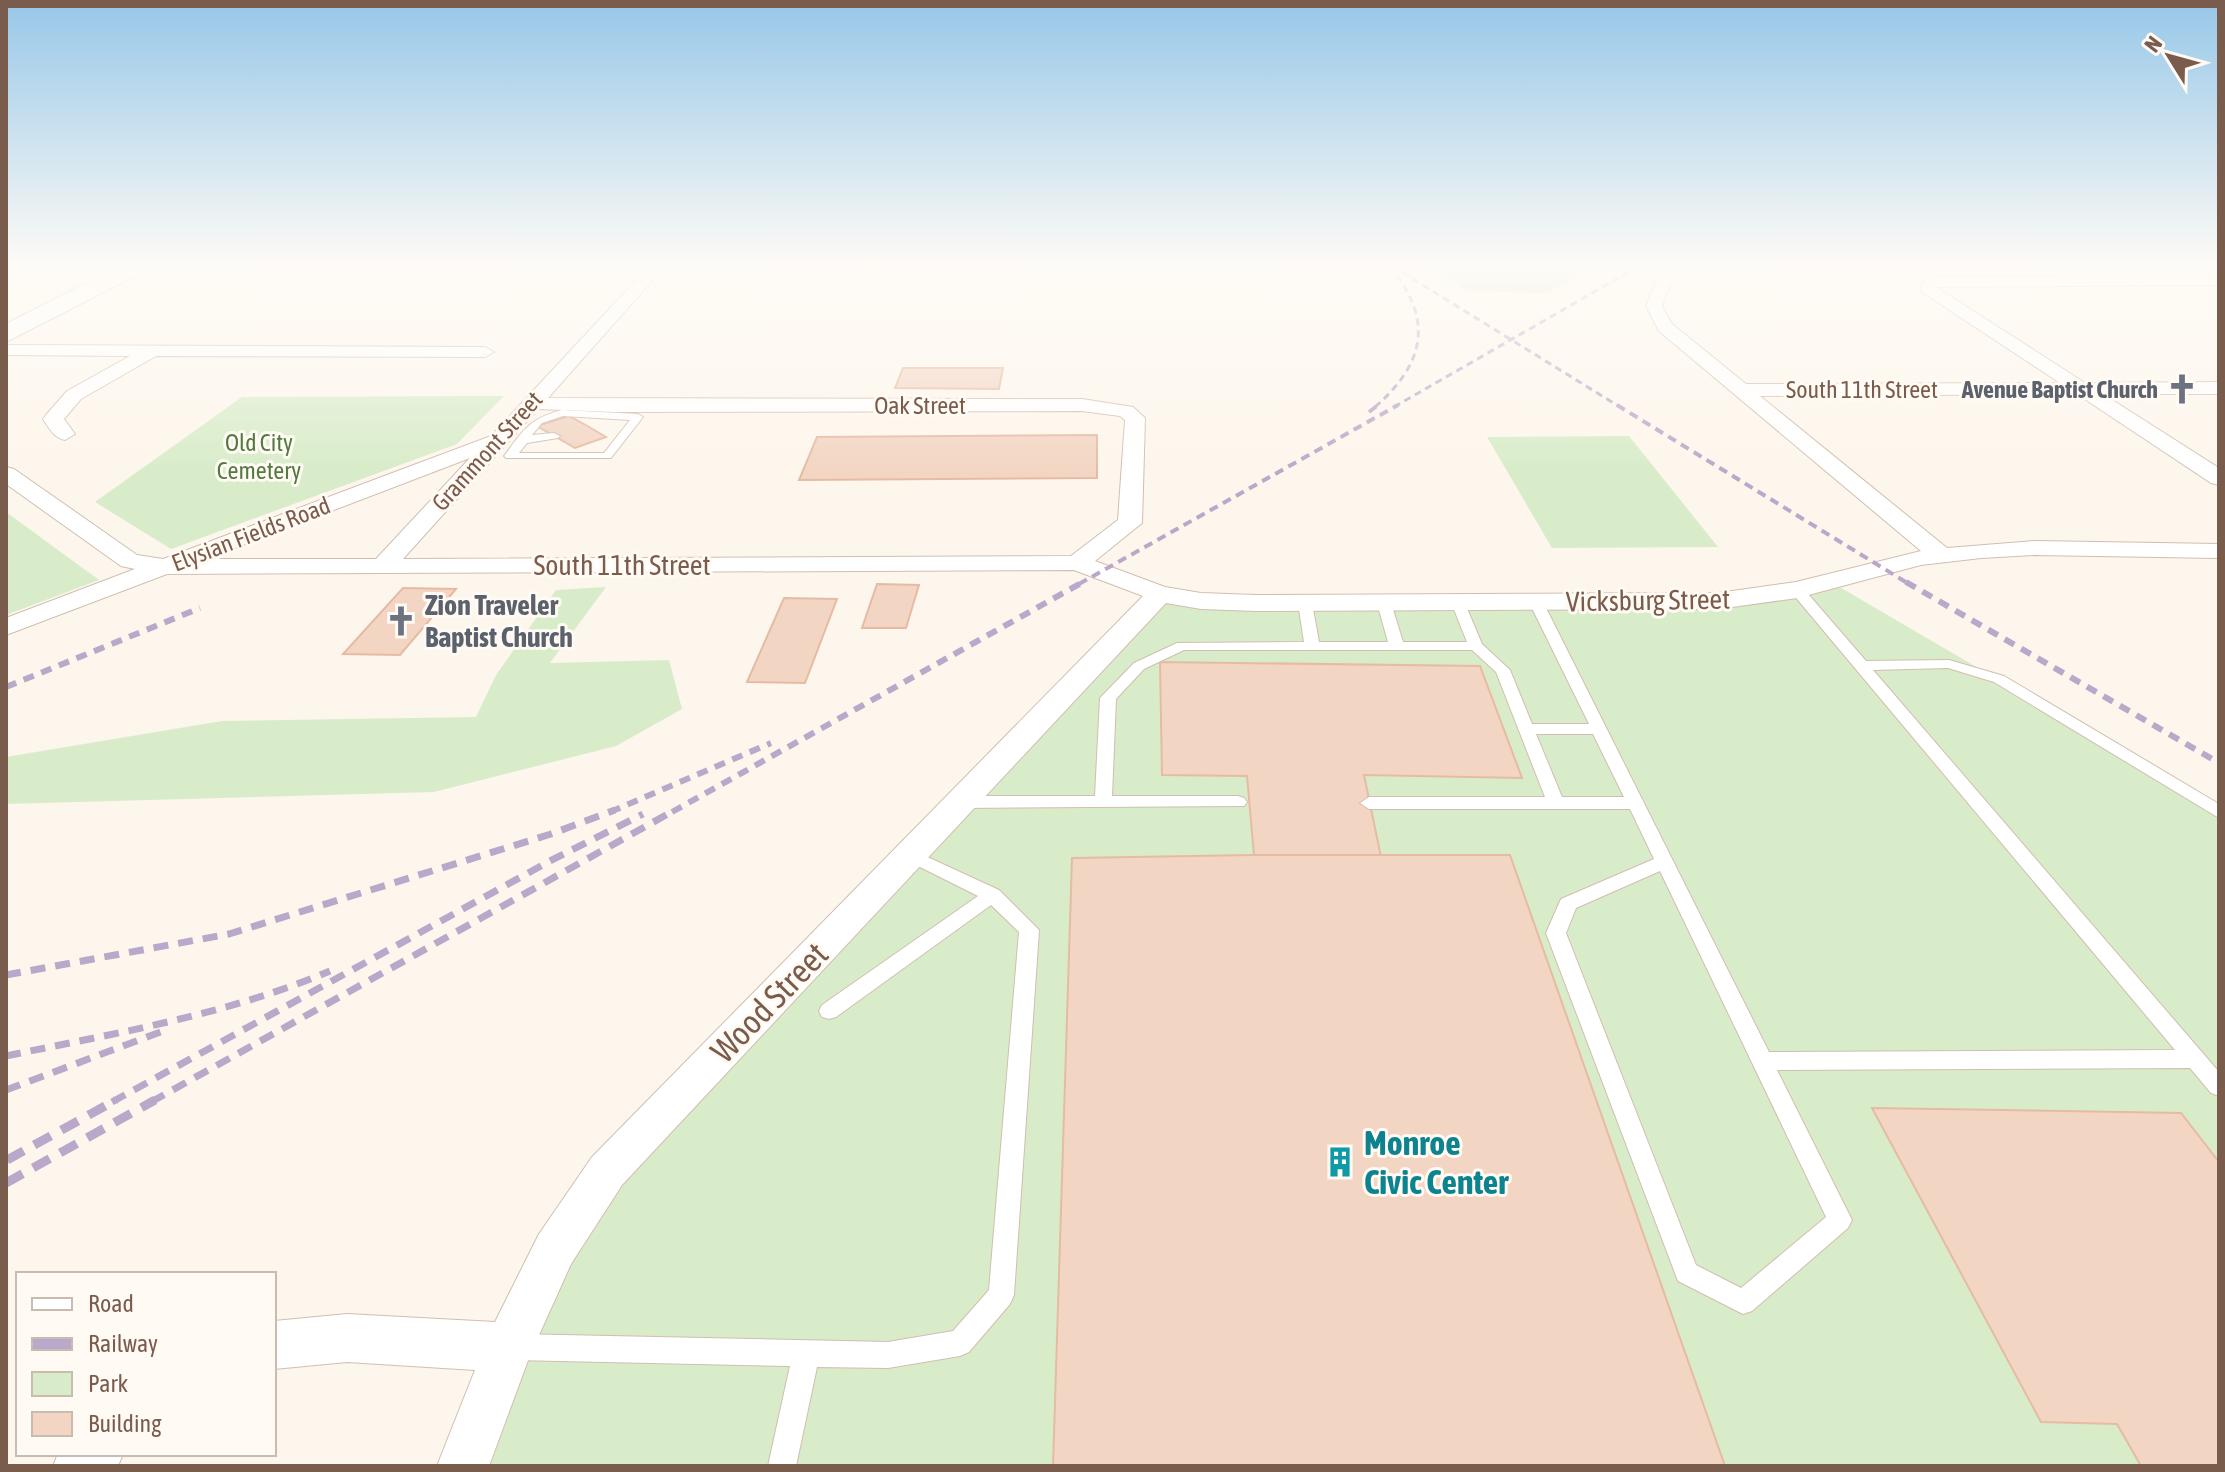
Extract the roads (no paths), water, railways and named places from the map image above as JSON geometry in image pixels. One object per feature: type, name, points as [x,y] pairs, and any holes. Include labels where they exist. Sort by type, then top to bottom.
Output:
[{"type":"street","name":"Grammont Street","points":[[383,566],[594,335]]},
{"type":"street","points":[[1675,335],[1941,555]]},
{"type":"street","points":[[1997,335],[2219,478]]},
{"type":"street","points":[[6,350],[485,352]]},
{"type":"street","points":[[65,434],[53,419],[74,395],[152,351]]},
{"type":"street","name":"South 11th Street","points":[[1745,390],[2219,388]]},
{"type":"street","name":"Oak Street","points":[[531,403],[610,411],[1082,405],[1126,411],[1135,418],[1130,523],[1077,563]]},
{"type":"street","name":"Elysian Fields Road","points":[[6,627],[496,441]]},
{"type":"street","points":[[6,474],[130,561],[167,567]]},
{"type":"street","name":"Vicksburg Street","points":[[1077,563],[1160,594],[1201,601],[1718,601],[1797,590],[1941,555],[2035,548],[2219,551]]},
{"type":"street","name":"South 11th Street","points":[[167,567],[1077,563]]},
{"type":"street","name":"Wood Street","points":[[463,1466],[508,1347],[555,1249],[607,1171],[1160,594]]},
{"type":"street","points":[[276,1345],[347,1338],[508,1347]]},
{"type":"lane","points":[[584,424],[610,411]]},
{"type":"lane","points":[[610,411],[638,417],[607,456],[510,456],[522,440],[538,421],[562,413],[610,411]]},
{"type":"lane","points":[[496,441],[554,436]]},
{"type":"lane","points":[[1797,590],[2219,1087]]},
{"type":"lane","points":[[1458,602],[1476,646],[1503,670],[1556,803]]},
{"type":"lane","points":[[1536,602],[1599,729],[1840,1220],[1743,1302],[1687,1273],[1556,933],[1568,904],[1664,862]]},
{"type":"lane","points":[[1305,603],[1312,646]]},
{"type":"lane","points":[[1384,603],[1397,646]]},
{"type":"lane","points":[[1103,802],[1108,698],[1139,666],[1182,646],[1476,646]]},
{"type":"lane","points":[[1862,666],[1949,664],[1999,679],[2219,812]]},
{"type":"lane","points":[[1526,729],[1599,729]]},
{"type":"lane","points":[[961,802],[1238,802]]},
{"type":"lane","points":[[1369,803],[1635,803]]},
{"type":"lane","points":[[508,1347],[888,1355],[960,1343],[1001,1295],[1029,930],[992,895],[910,855]]},
{"type":"lane","points":[[829,1011],[992,895]]},
{"type":"lane","points":[[1762,1061],[2196,1059]]},
{"type":"lane","points":[[782,1466],[806,1354]]},
{"type":"railway","points":[[1375,407],[1403,376],[1412,360],[1418,335]]},
{"type":"railway","points":[[1503,335],[1511,340]]},
{"type":"railway","points":[[1511,340],[1520,335]]},
{"type":"railway","points":[[1394,407],[1511,340]]},
{"type":"railway","points":[[1511,340],[1620,407]]},
{"type":"railway","points":[[1369,412],[1378,405]]},
{"type":"railway","points":[[1079,584],[1398,405]]},
{"type":"railway","points":[[1617,405],[1909,584]]},
{"type":"railway","points":[[672,812],[1083,582]]},
{"type":"railway","points":[[1906,582],[2219,763]]},
{"type":"railway","points":[[6,687],[200,608]]},
{"type":"railway","points":[[612,811],[771,743]]},
{"type":"railway","points":[[151,1102],[675,810]]},
{"type":"railway","points":[[6,975],[229,934],[551,834],[612,811]]},
{"type":"railway","points":[[112,1102],[550,861],[643,814]]},
{"type":"railway","points":[[6,1056],[211,1011],[330,971]]},
{"type":"railway","points":[[6,1090],[163,1031]]},
{"type":"railway","points":[[7,1160],[116,1100]]},
{"type":"railway","points":[[6,1183],[155,1100]]},
{"type":"place","name":"Avenue Baptist Church","points":[[2182,389]]},
{"type":"place","name":"Zion Traveler Baptist Church","points":[[401,621]]},
{"type":"place","name":"Monroe Civic Center","points":[[1340,1162]]},
{"type":"park label","name":"Old City Cemetery","points":[[259,456]]}]
